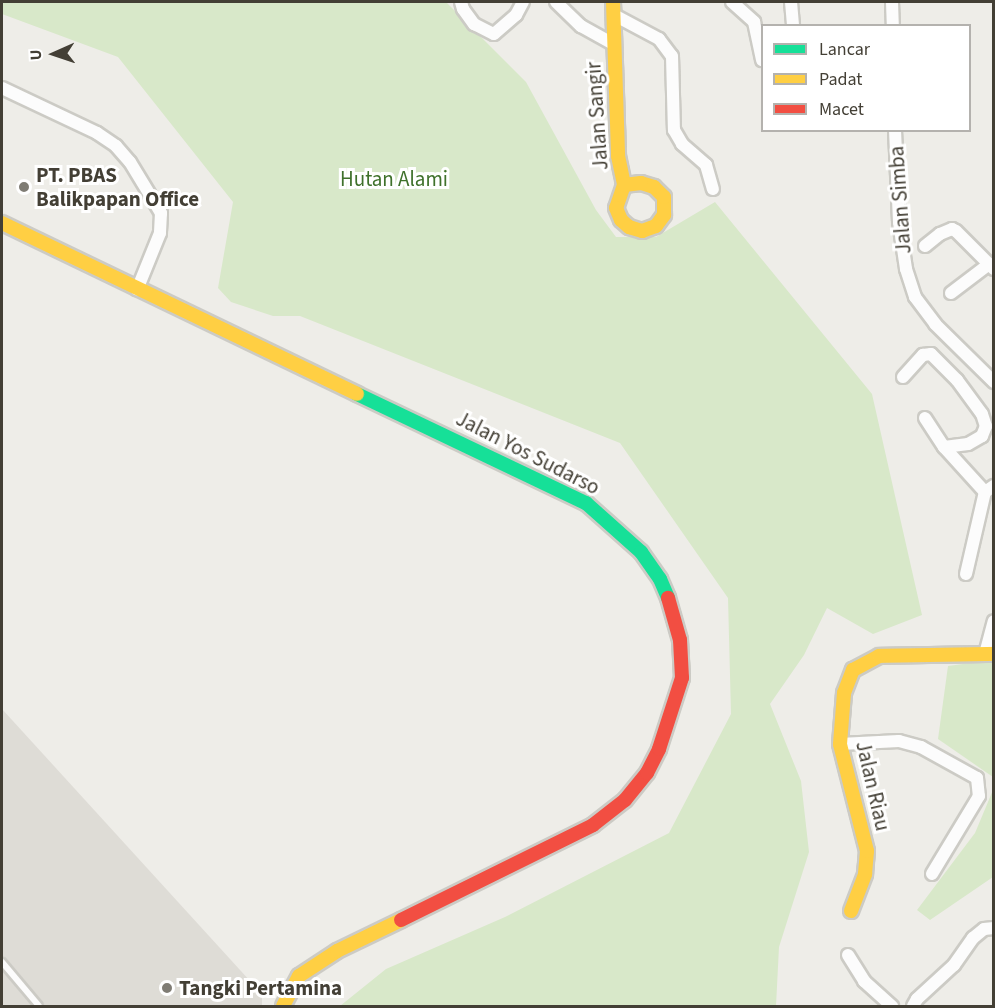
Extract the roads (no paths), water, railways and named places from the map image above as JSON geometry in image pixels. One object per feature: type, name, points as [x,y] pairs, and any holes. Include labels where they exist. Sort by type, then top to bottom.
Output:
[{"type":"main road","name":"Jalan Sangir","points":[[614,8],[613,44],[618,156],[624,185]]},
{"type":"main road","name":"Jalan Yos Sudarso","points":[[2,223],[137,290],[586,503],[641,552],[653,570],[672,609],[680,640],[682,678],[659,749],[647,773],[625,800],[593,825],[336,951],[300,976],[283,1006]]},
{"type":"main road","name":"Jalan Riau","points":[[851,911],[865,874],[867,851],[840,744],[844,693],[854,670],[879,656],[989,654]]},
{"type":"street","points":[[461,2],[463,9],[474,24],[494,34],[516,15],[523,2]]},
{"type":"street","name":"Jalan Sangir","points":[[556,2],[581,26],[613,44]]},
{"type":"street","points":[[732,2],[754,22],[761,55]]},
{"type":"street","points":[[791,2],[793,24]]},
{"type":"street","points":[[892,2],[893,24]]},
{"type":"street","name":"Jalan Sangir","points":[[614,8],[659,39],[672,56],[674,130],[682,144],[706,165],[713,189]]},
{"type":"street","points":[[2,88],[97,132],[116,146],[130,162],[161,213],[160,233],[137,290]]},
{"type":"street","name":"Jalan Simba","points":[[895,136],[899,222],[906,269],[915,297],[935,324],[993,382]]},
{"type":"street","points":[[925,246],[940,234],[952,230],[963,236],[991,267],[951,293]]},
{"type":"street","points":[[903,377],[923,355],[931,354],[957,380],[982,414],[986,426],[982,436],[968,444],[944,447]]},
{"type":"street","points":[[925,418],[944,447],[989,489],[966,574]]},
{"type":"street","points":[[989,654],[993,621]]},
{"type":"street","points":[[840,744],[898,741],[921,747],[977,778],[979,796],[932,874]]},
{"type":"street","points":[[913,1006],[917,999],[954,965],[973,938],[984,929],[993,928]]},
{"type":"street","points":[[848,955],[864,981],[892,1006]]},
{"type":"lane","points":[[2,963],[39,1006]]},
{"type":"place","name":"PT. PBAS Balikpapan Office","points":[[24,187]]},
{"type":"place","name":"Tangki Pertamina","points":[[167,988]]},
{"type":"park label","name":"Hutan Alami","points":[[394,179]]}]
